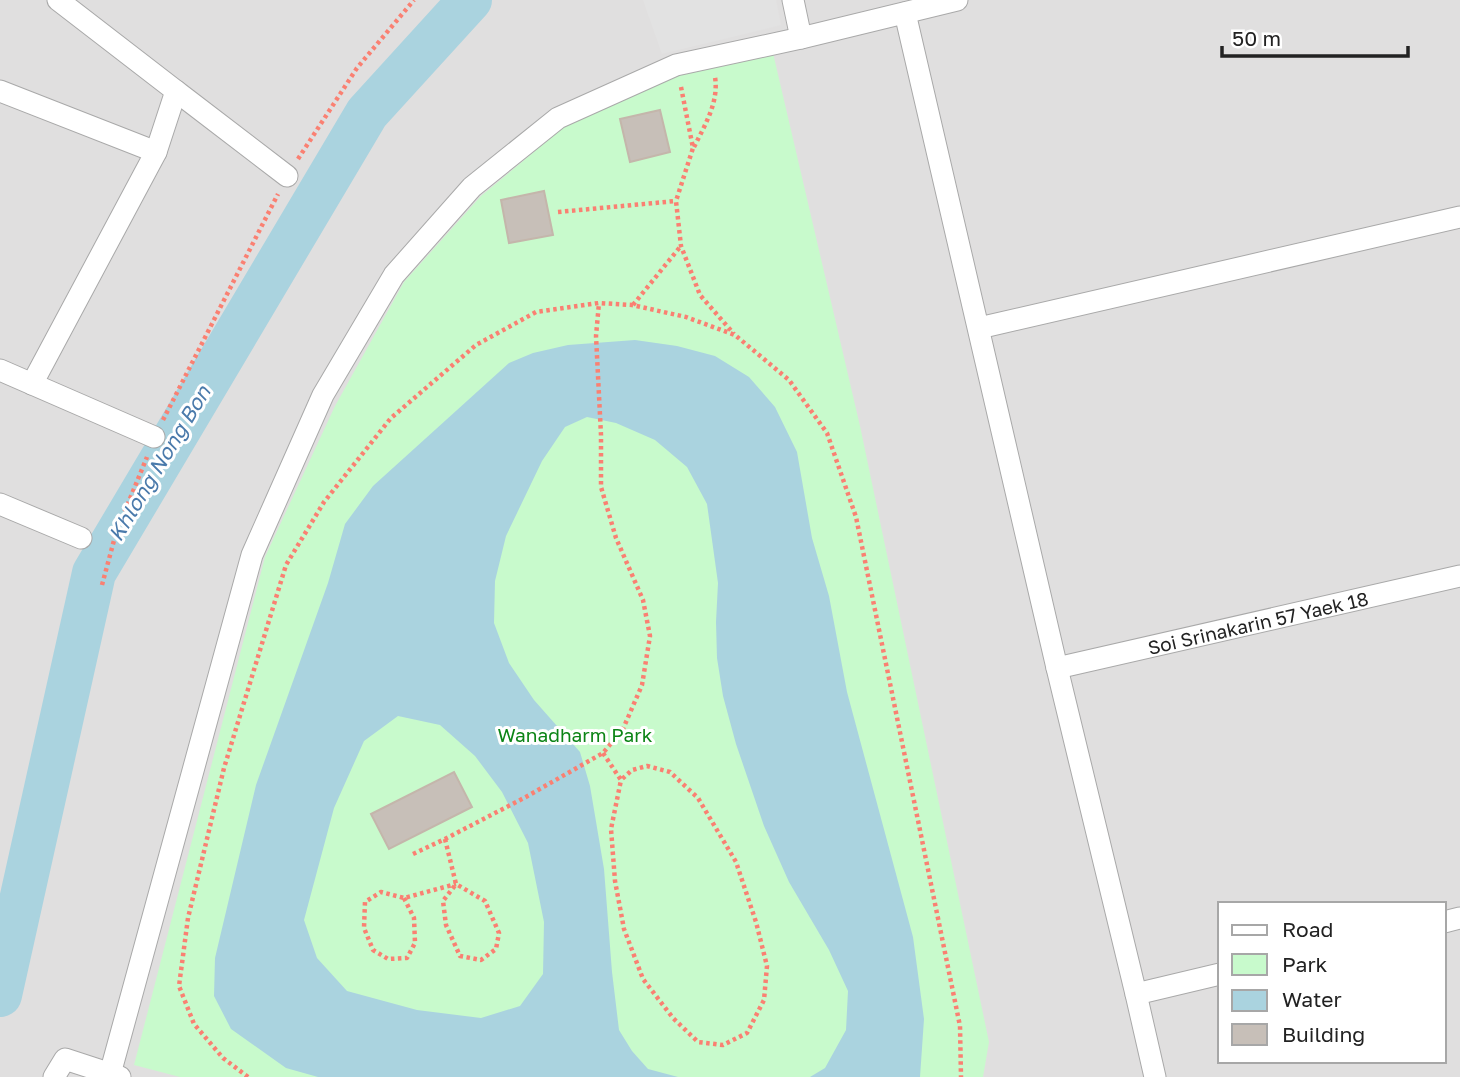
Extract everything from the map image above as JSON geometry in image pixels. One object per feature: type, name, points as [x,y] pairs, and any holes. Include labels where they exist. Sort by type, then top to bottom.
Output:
[{"type":"street","points":[[58,0],[287,176]]},
{"type":"street","points":[[793,0],[802,38]]},
{"type":"street","points":[[54,1077],[65,1059],[115,1075],[252,555],[323,396],[394,275],[472,187],[558,118],[676,65],[957,0]]},
{"type":"street","points":[[905,13],[1155,1077]]},
{"type":"street","points":[[0,91],[156,152]]},
{"type":"street","points":[[32,384],[156,152],[176,91]]},
{"type":"street","points":[[979,328],[1460,217]]},
{"type":"street","points":[[0,370],[154,437]]},
{"type":"street","points":[[0,504],[80,538]]},
{"type":"street","name":"Soi Srinakarin 57 Yaek 18","points":[[1057,668],[1460,576]]},
{"type":"street","points":[[1136,994],[1218,974]]},
{"type":"path","points":[[102,584],[116,533],[154,437],[287,176],[357,68],[414,0]]},
{"type":"path","points":[[711,58],[716,84],[711,114],[693,148],[676,201],[681,246],[700,295],[735,335],[789,380],[827,433],[856,517],[960,1026],[961,1077]]},
{"type":"path","points":[[676,65],[693,148]]},
{"type":"path","points":[[558,212],[676,201]]},
{"type":"path","points":[[632,305],[681,246]]},
{"type":"path","points":[[248,1077],[223,1058],[194,1024],[179,986],[188,918],[223,768],[286,565],[324,502],[391,418],[476,345],[536,312],[599,303],[632,305],[686,317],[735,335]]},
{"type":"path","points":[[413,854],[595,759],[623,729],[642,685],[650,636],[643,600],[616,538],[601,487],[596,337],[599,303]]},
{"type":"path","points":[[603,752],[621,780],[611,829],[615,881],[624,929],[643,979],[673,1018],[698,1042],[723,1045],[747,1033],[764,1000],[767,965],[736,862],[698,798],[670,772],[647,766],[632,769],[621,780]]},
{"type":"path","points":[[445,839],[456,884]]},
{"type":"path","points":[[404,898],[414,918],[415,943],[407,958],[388,959],[373,950],[364,928],[365,902],[381,892],[404,898],[456,884],[485,901],[499,933],[496,950],[481,960],[460,956],[446,925],[443,901],[456,884]]},
{"type":"shaded area","points":[[0,0],[1460,0],[1460,1077],[0,1077]]},
{"type":"shaded area","points":[[643,0],[776,0],[781,25],[662,54]]},
{"type":"green space","name":"Wanadharm Park","points":[[773,53],[860,426],[989,1042],[983,1077],[180,1077],[134,1065],[265,557],[335,406],[404,282],[481,196],[564,127],[674,75]]},
{"type":"water","points":[[635,340],[677,346],[715,356],[749,377],[775,407],[797,452],[812,538],[829,596],[847,692],[913,937],[924,1019],[920,1077],[810,1077],[825,1068],[846,1030],[848,991],[829,950],[789,882],[764,826],[736,744],[723,696],[717,658],[718,583],[707,504],[687,467],[655,440],[616,423],[587,417],[565,427],[542,461],[506,536],[495,581],[494,623],[509,663],[534,700],[580,752],[590,786],[604,869],[619,1030],[648,1069],[678,1077],[318,1077],[286,1068],[231,1029],[214,996],[215,958],[256,785],[328,583],[345,524],[373,486],[509,363],[533,353],[568,345]],"holes":[[[398,716],[440,725],[475,756],[502,792],[528,843],[544,922],[543,974],[520,1006],[481,1018],[417,1010],[347,991],[317,958],[304,920],[334,808],[364,741]]]},
{"type":"building","points":[[660,110],[670,152],[630,162],[620,119]]},
{"type":"building","points":[[544,191],[553,235],[509,243],[501,200]]},
{"type":"building","points":[[454,772],[472,807],[389,849],[371,814]]},
{"type":"waterway","name":"Khlong Nong Bon","points":[[0,995],[94,573],[367,113],[470,0]]}]
